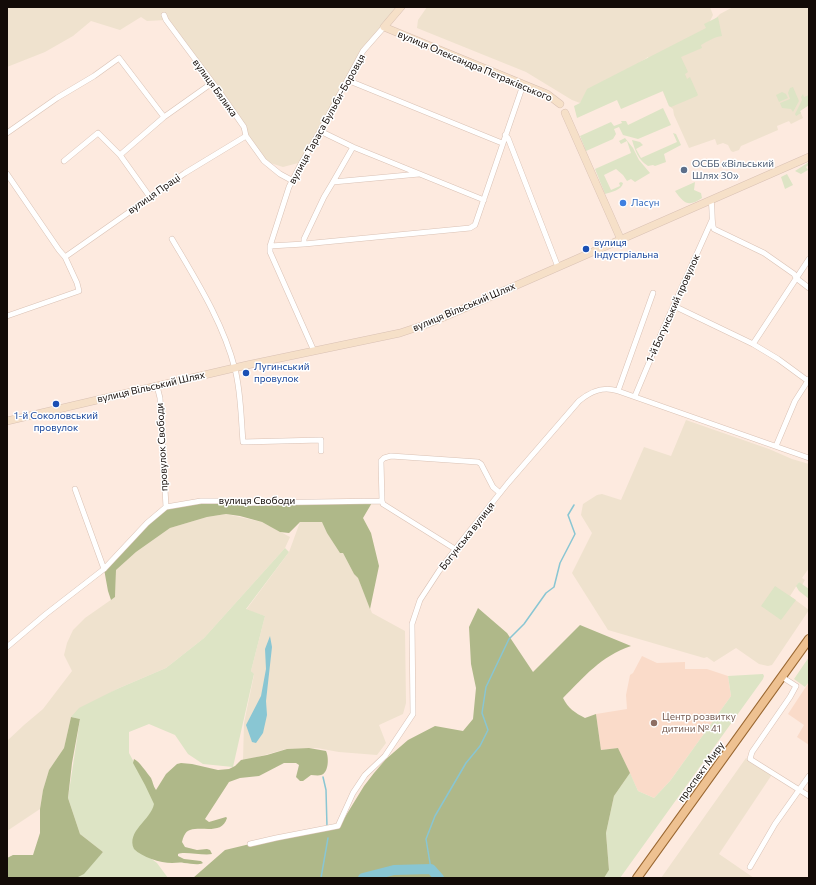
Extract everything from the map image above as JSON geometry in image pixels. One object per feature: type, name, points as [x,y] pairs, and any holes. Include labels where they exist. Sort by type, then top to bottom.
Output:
[{"type":"main road","name":"проспект Миру","points":[[637,878],[809,639]]},
{"type":"street","name":"вулиця Тараса Бульби-Боровця","points":[[270,246],[289,187],[302,162],[363,51],[400,7]]},
{"type":"street","name":"вулиця Бялика","points":[[164,15],[166,20],[244,127],[246,136],[264,161],[280,174],[293,181]]},
{"type":"street","name":"вулиця Олександра Петраківського","points":[[384,27],[547,94],[560,104],[621,240]]},
{"type":"street","points":[[7,133],[57,98],[119,58],[164,117]]},
{"type":"street","points":[[347,80],[502,143]]},
{"type":"street","points":[[120,155],[164,117],[212,82]]},
{"type":"street","points":[[314,351],[270,252],[270,246],[470,228],[475,225],[522,84]]},
{"type":"street","points":[[320,131],[353,147],[484,200]]},
{"type":"street","points":[[64,161],[98,133],[120,155],[150,197]]},
{"type":"street","points":[[505,135],[508,138],[558,267]]},
{"type":"street","name":"вулиця Праці","points":[[65,257],[185,173],[246,136]]},
{"type":"street","points":[[304,244],[304,239],[324,197],[353,147]]},
{"type":"street","name":"вулиця Вільський Шлях","points":[[7,421],[235,368],[400,333],[419,327],[809,157]]},
{"type":"street","points":[[7,174],[65,257],[79,291],[7,316]]},
{"type":"street","points":[[333,182],[420,174]]},
{"type":"street","points":[[711,201],[713,215],[712,225],[714,229],[764,253],[794,274],[796,278],[809,288]]},
{"type":"street","name":"1-й Богунський провулок","points":[[636,396],[664,326],[712,220]]},
{"type":"street","points":[[172,239],[208,299],[235,368],[243,442],[321,440],[321,451]]},
{"type":"street","points":[[753,344],[809,259]]},
{"type":"street","points":[[618,390],[653,293]]},
{"type":"street","points":[[674,306],[753,344],[808,380],[795,402],[776,446]]},
{"type":"street","name":"провулок Свободи","points":[[157,386],[160,398],[166,507]]},
{"type":"street","name":"Богунська вулиця","points":[[250,844],[338,826],[353,793],[365,775],[385,756],[413,714],[412,624],[420,600],[455,549],[578,401],[590,393],[602,388],[618,390],[809,458]]},
{"type":"street","points":[[455,549],[383,504],[381,461],[384,458],[391,456],[478,462],[481,464],[493,487],[500,493]]},
{"type":"street","points":[[75,489],[104,569]]},
{"type":"street","name":"вулиця Свободи","points":[[166,507],[200,501],[382,501]]},
{"type":"street","points":[[7,647],[46,614],[104,569],[147,523],[166,507]]},
{"type":"street","points":[[782,677],[796,686],[752,752],[750,759],[809,796]]},
{"type":"street","points":[[750,867],[775,824],[809,776]]},
{"type":"shaded area","points":[[7,7],[401,7],[363,51],[302,162],[283,167],[264,161],[246,136],[244,127],[166,20],[147,21],[141,17],[120,30],[91,21],[73,36],[45,52],[7,67]]},
{"type":"shaded area","points":[[427,7],[710,7],[713,15],[707,27],[720,14],[733,7],[809,7],[809,105],[800,111],[803,118],[791,124],[789,121],[777,126],[778,130],[741,146],[739,150],[733,152],[728,145],[723,143],[717,145],[715,139],[689,148],[674,115],[673,109],[669,106],[648,57],[580,103],[572,100],[526,72],[417,28],[418,20]]},
{"type":"shaded area","points":[[686,420],[809,464],[809,568],[802,578],[805,580],[802,585],[799,582],[790,596],[809,610],[772,665],[768,666],[759,664],[736,648],[714,662],[707,657],[704,658],[608,630],[572,573],[592,533],[581,515],[583,504],[597,495],[602,494],[621,500],[644,447],[671,456]]},
{"type":"shaded area","points":[[226,514],[262,522],[290,537],[285,548],[204,638],[166,668],[117,689],[71,717],[64,748],[49,770],[43,790],[40,809],[7,831],[7,741],[43,709],[72,671],[64,655],[67,643],[73,630],[85,618],[115,597],[116,570],[136,552],[170,528],[207,517]]},
{"type":"shaded area","points":[[300,522],[323,522],[327,533],[343,553],[354,574],[358,578],[372,613],[405,631],[406,703],[403,714],[379,725],[386,743],[377,755],[339,752],[317,748],[286,749],[243,761],[244,723],[254,675],[251,671],[265,616],[246,610],[289,552]]},
{"type":"shaded area","name":"Центр розвитку дитини № 41","points":[[642,656],[657,663],[685,662],[685,669],[707,669],[728,676],[731,696],[670,781],[654,798],[638,791],[618,748],[601,750],[596,714],[627,709],[626,695],[630,675],[633,673]]},
{"type":"shaded area","points":[[809,682],[809,745],[797,737],[804,725],[788,714]]},
{"type":"shaded area","points":[[746,758],[773,773],[719,854],[754,878],[661,878]]},
{"type":"green space","points":[[718,17],[722,36],[716,37],[701,45],[702,48],[681,57],[688,72],[685,74],[687,79],[690,77],[698,95],[697,96],[671,107],[669,106],[663,91],[621,109],[617,100],[577,118],[574,106],[580,103],[587,89],[706,28],[704,24]]},
{"type":"green space","points":[[793,87],[799,101],[793,112],[791,109],[782,108],[780,103],[790,99],[788,93],[790,88]]},
{"type":"green space","points":[[782,92],[786,94],[788,98],[779,102],[776,95]]},
{"type":"green space","points":[[803,94],[804,97],[809,95],[809,105],[800,111],[801,113],[796,116],[795,114],[802,100],[801,97]]},
{"type":"green space","points":[[663,108],[671,125],[638,139],[623,135],[619,127],[614,129],[616,134],[613,139],[586,151],[580,136],[611,122],[614,126],[622,123],[621,121],[626,121],[628,125]]},
{"type":"green space","points":[[673,133],[676,134],[681,145],[664,154],[666,162],[655,166],[648,166],[639,158],[632,140],[640,142],[643,145],[636,149],[641,158],[677,142]]},
{"type":"green space","points":[[625,138],[633,148],[639,160],[650,173],[635,182],[631,179],[627,181],[616,169],[604,175],[611,190],[620,186],[619,183],[623,183],[621,187],[605,194],[595,169],[631,153],[627,141],[621,144],[619,141]]},
{"type":"green space","points":[[809,162],[809,165],[806,167],[808,170],[801,174],[795,171]]},
{"type":"green space","points":[[787,174],[793,185],[785,189],[781,177]]},
{"type":"green space","points":[[695,182],[694,190],[701,193],[702,198],[694,203],[687,203],[681,199],[675,191]]},
{"type":"green space","points":[[201,501],[373,501],[363,518],[371,533],[379,566],[370,609],[358,578],[354,574],[343,553],[340,553],[327,533],[322,522],[300,522],[289,533],[280,532],[262,522],[226,514],[207,517],[170,528],[136,552],[116,570],[115,597],[111,600],[104,569],[166,507]]},
{"type":"green space","points":[[285,548],[289,552],[246,609],[265,616],[251,671],[254,674],[233,767],[203,764],[188,754],[175,735],[149,724],[129,732],[129,753],[157,805],[141,851],[157,863],[168,878],[76,878],[103,852],[80,834],[68,798],[80,719],[71,717],[79,708],[117,689],[166,668],[204,638]]},
{"type":"green space","points":[[799,582],[809,589],[809,599],[799,591],[796,586]]},
{"type":"green space","points":[[775,586],[796,600],[781,620],[761,606]]},
{"type":"green space","points":[[478,608],[507,633],[533,672],[580,625],[631,646],[620,650],[602,661],[563,698],[572,710],[585,718],[596,714],[601,750],[618,748],[630,773],[614,796],[606,833],[609,870],[604,878],[193,878],[225,850],[338,826],[374,773],[386,759],[408,740],[435,726],[463,731],[473,719],[476,688],[471,664],[469,627]]},
{"type":"green space","points":[[809,657],[809,682],[805,687],[794,679]]},
{"type":"green space","points":[[763,674],[763,679],[620,878],[604,878],[609,870],[606,833],[614,796],[630,773],[638,791],[654,798],[670,781],[731,696],[728,676]]},
{"type":"green space","points":[[71,717],[80,719],[72,763],[68,798],[80,834],[103,852],[84,874],[76,878],[7,878],[7,858],[13,855],[33,855],[40,833],[40,809],[43,790],[49,770],[64,748]]},
{"type":"green space","points":[[309,748],[326,751],[328,761],[324,774],[311,775],[303,781],[300,781],[296,777],[299,765],[296,763],[284,763],[259,776],[240,778],[229,782],[205,819],[209,822],[226,817],[225,823],[217,828],[195,829],[188,831],[184,835],[182,842],[185,847],[197,850],[207,849],[210,850],[212,854],[181,853],[178,854],[178,856],[184,859],[201,861],[203,863],[162,862],[146,857],[134,849],[132,843],[133,837],[152,810],[154,804],[133,763],[134,759],[141,765],[151,778],[156,790],[166,774],[177,764],[192,764],[218,770],[229,769],[241,760],[287,749]]},
{"type":"water","points":[[270,636],[272,647],[266,701],[267,715],[263,733],[256,743],[252,742],[246,725],[261,696],[266,669],[265,649]]},
{"type":"waterway","points":[[431,869],[426,839],[435,816],[466,763],[480,746],[488,730],[482,713],[486,687],[509,639],[524,624],[546,593],[554,587],[560,563],[575,534],[568,515],[574,505]]},
{"type":"waterway","points":[[323,777],[326,790],[327,827]]},
{"type":"waterway","points":[[321,878],[328,838]]},
{"type":"waterway","points":[[363,878],[394,870],[431,869],[439,878]]},
{"type":"place","name":"ОСББ «Вільський Шлях 30»","points":[[684,170]]},
{"type":"place","name":"Ласун","points":[[623,203]]},
{"type":"place","name":"вулиця Індустріальна","points":[[586,249]]},
{"type":"place","name":"Лугинський провулок","points":[[246,373]]},
{"type":"place","name":"1-й Соколовський провулок","points":[[56,404]]},
{"type":"place","name":"Центр розвитку дитини № 41","points":[[654,723]]}]
